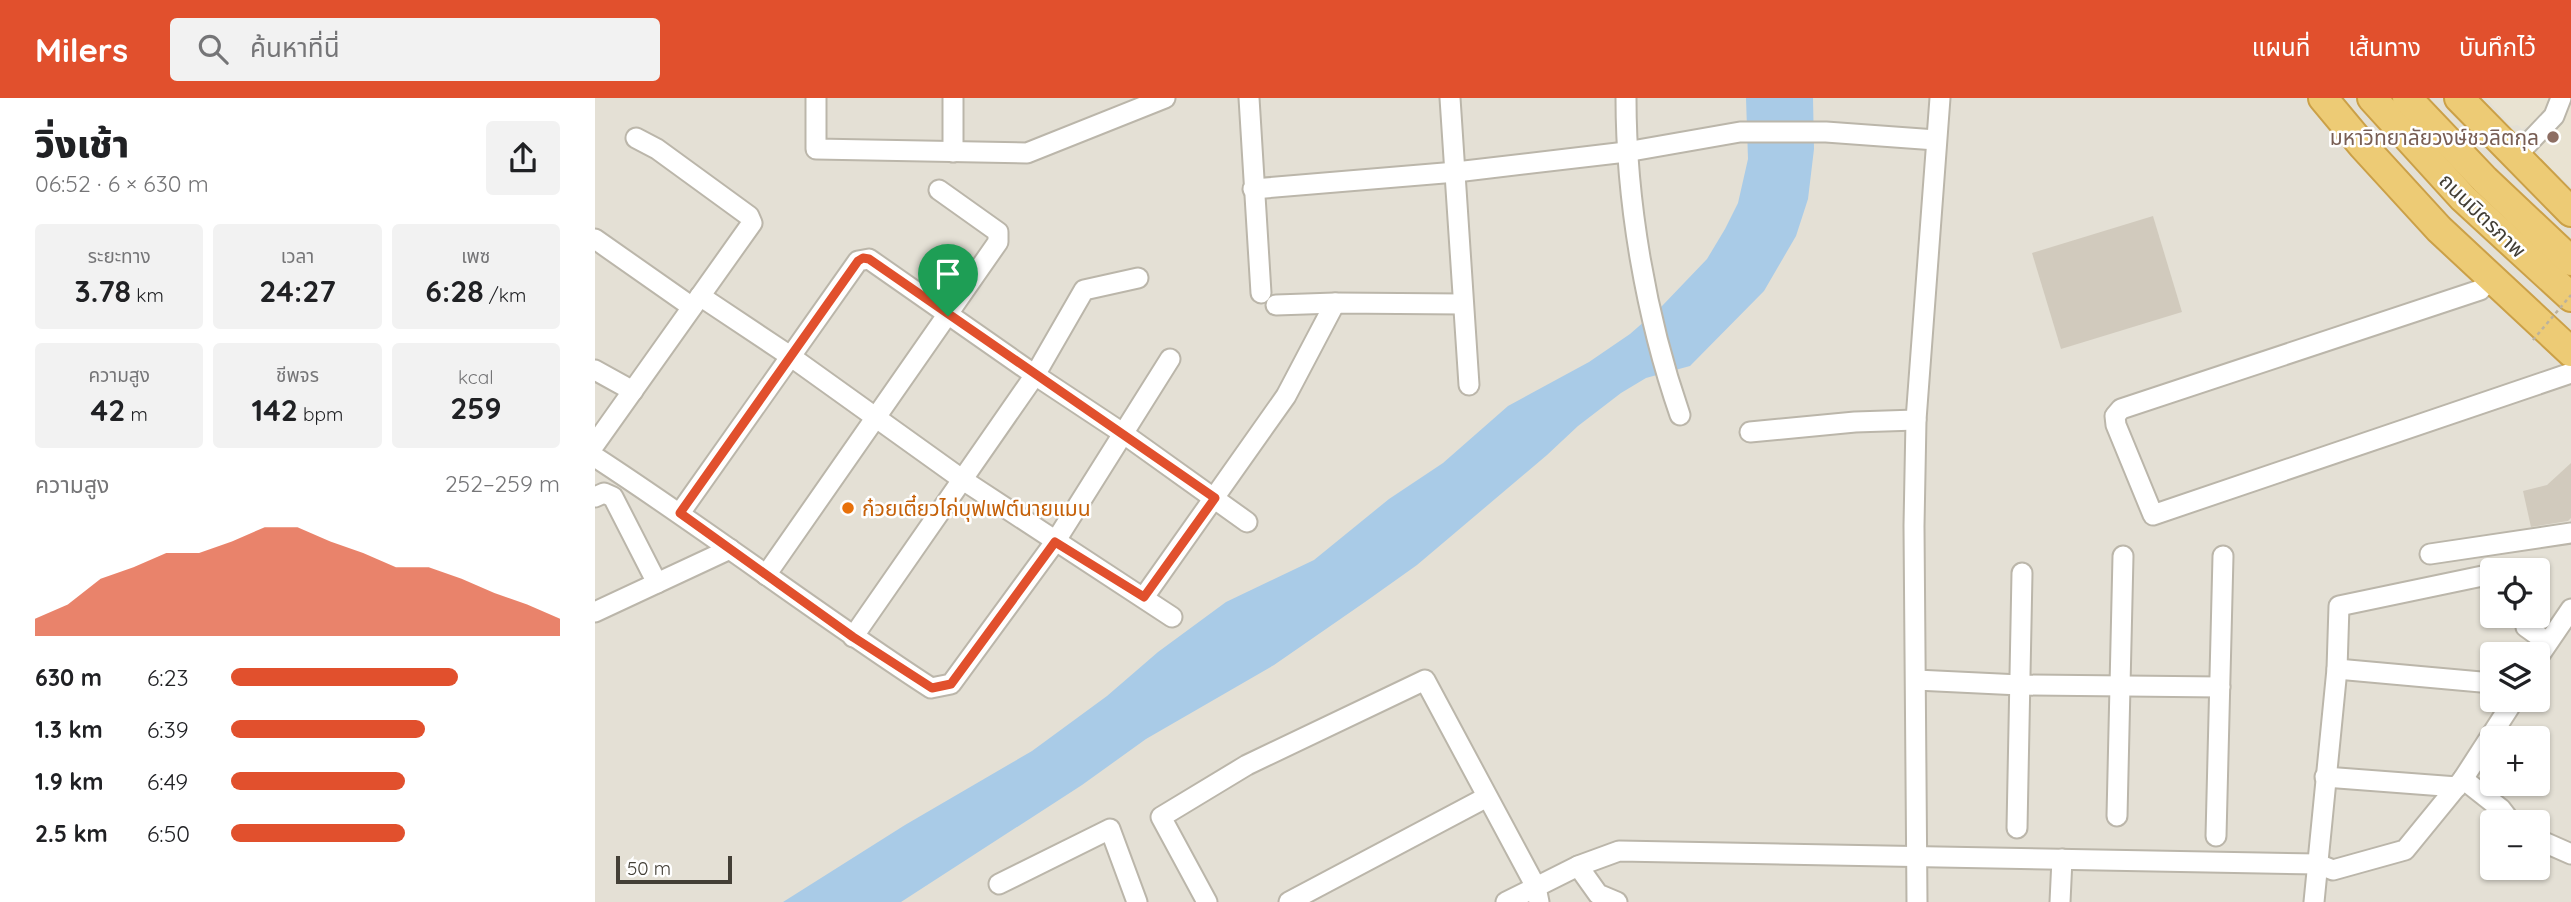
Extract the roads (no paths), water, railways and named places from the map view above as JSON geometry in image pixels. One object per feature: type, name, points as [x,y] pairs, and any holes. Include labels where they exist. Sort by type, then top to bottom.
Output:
[{"type":"highway","points":[[2323,98],[2430,220],[2571,352]]},
{"type":"highway","name":"ถนนมิตรภาพ","points":[[2372,98],[2463,198],[2571,296]]},
{"type":"highway","name":"ถนนมิตรภาพ","points":[[2407,98],[2493,188],[2571,261]]},
{"type":"highway","points":[[2459,98],[2571,212]]},
{"type":"street","points":[[816,98],[817,149],[1027,153],[1165,98]]},
{"type":"street","points":[[953,98],[953,152]]},
{"type":"street","points":[[1249,98],[1253,189],[1268,299],[1335,303],[1463,304]]},
{"type":"street","points":[[1450,98],[1469,385]]},
{"type":"street","points":[[1626,98],[1626,152],[1650,312],[1680,415]]},
{"type":"street","points":[[1917,902],[1916,420],[1940,98]]},
{"type":"street","points":[[2515,157],[2554,116],[2561,98]]},
{"type":"street","points":[[1253,189],[1456,172],[1626,152],[1741,132],[1826,132],[1936,140]]},
{"type":"street","points":[[595,444],[745,235],[752,220],[657,149],[636,138]]},
{"type":"street","points":[[766,575],[948,316],[1000,237],[998,232],[939,190]]},
{"type":"street","points":[[595,239],[790,356],[963,480],[1172,617]]},
{"type":"street","points":[[680,513],[858,261],[863,258],[869,259],[1035,376],[1124,434],[1247,523]]},
{"type":"street","points":[[2491,277],[2480,290],[2121,409],[2115,416],[2116,425],[2153,515],[2571,373]]},
{"type":"street","points":[[853,637],[1035,376],[1084,290],[1138,278]]},
{"type":"street","points":[[1144,597],[1286,396],[1335,303]]},
{"type":"street","points":[[595,457],[680,513],[853,637],[932,688],[951,684],[1055,542],[1170,359]]},
{"type":"street","points":[[595,370],[633,391]]},
{"type":"street","points":[[1750,432],[1855,422],[1916,420]]},
{"type":"street","points":[[595,497],[604,493],[613,497],[657,583]]},
{"type":"street","points":[[2430,554],[2571,533]]},
{"type":"street","points":[[595,612],[730,549]]},
{"type":"street","points":[[2117,816],[2123,556]]},
{"type":"street","points":[[2216,836],[2223,556]]},
{"type":"street","points":[[2017,828],[2022,573]]},
{"type":"street","points":[[2314,902],[2337,669],[2337,612],[2342,604],[2480,576]]},
{"type":"street","points":[[2548,642],[2571,609]]},
{"type":"street","points":[[2337,669],[2480,683]]},
{"type":"street","points":[[1207,902],[1161,817],[1247,765],[1425,680],[1538,894]]},
{"type":"street","points":[[1916,680],[2020,685],[2220,687]]},
{"type":"street","points":[[1506,902],[1538,894],[1578,866],[1619,851],[2318,864],[2333,870],[2405,850],[2460,783],[2506,712]]},
{"type":"street","points":[[2325,777],[2460,783],[2502,810]]},
{"type":"street","points":[[1289,902],[1487,797]]},
{"type":"street","points":[[999,884],[1110,829],[1137,902]]},
{"type":"street","points":[[2550,845],[2571,854]]},
{"type":"street","points":[[2060,902],[2062,859]]},
{"type":"street","points":[[1578,866],[1598,894],[1617,902]]},
{"type":"water","points":[[1746,98],[1813,98],[1814,149],[1808,199],[1796,236],[1764,291],[1690,366],[1646,378],[1621,393],[1578,426],[1417,565],[1365,602],[1274,665],[1146,739],[1082,785],[901,902],[783,902],[905,825],[1032,751],[1226,602],[1314,560],[1389,499],[1443,463],[1508,406],[1589,362],[1630,334],[1662,306],[1707,259],[1738,203],[1748,159]]},
{"type":"place","name":"มหาวิทยาลัยวงษ์ชวลิตกุล","points":[[2553,137]]},
{"type":"place","name":"ก๋วยเตี๋ยวไก่บุฟเฟต์นายแมน","points":[[848,508]]}]
